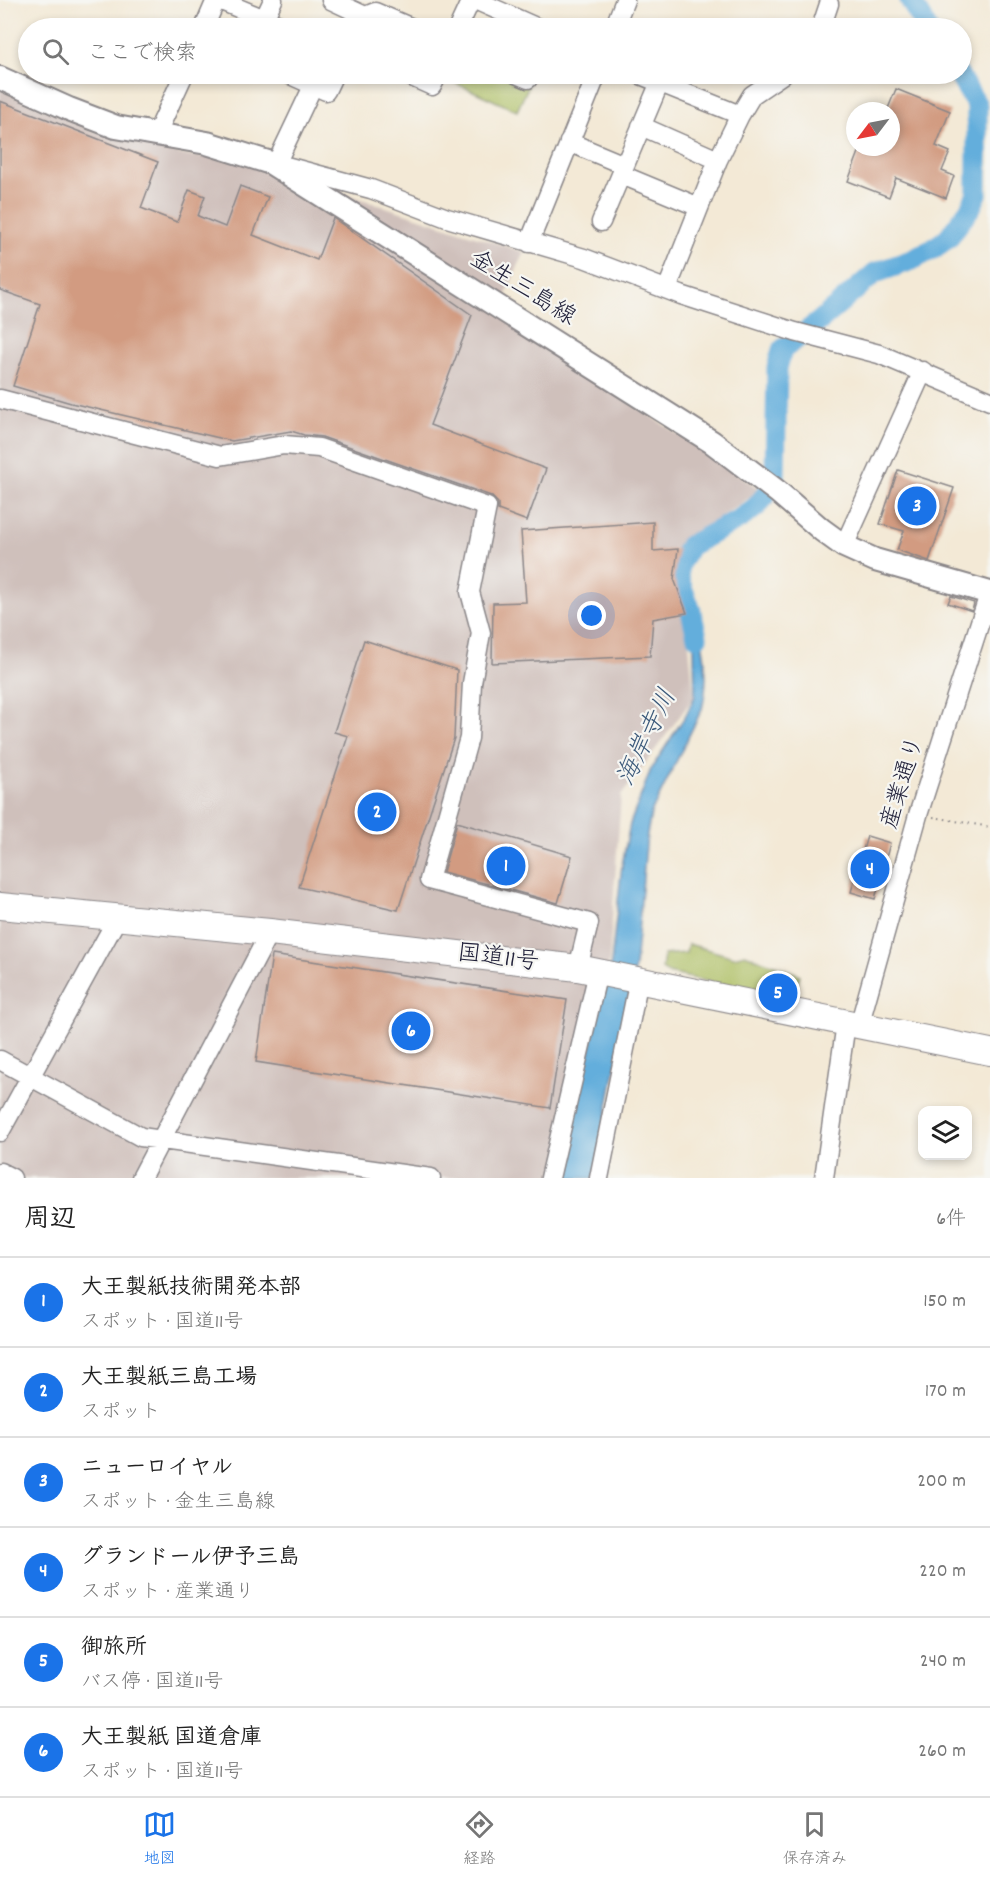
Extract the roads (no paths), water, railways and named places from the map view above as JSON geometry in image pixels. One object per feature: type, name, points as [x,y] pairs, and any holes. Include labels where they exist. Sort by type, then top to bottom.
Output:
[{"type":"highway","name":"国道11号","points":[[0,906],[270,932],[595,971],[990,1052]]},
{"type":"main road","name":"金生三島線","points":[[0,78],[93,119],[117,127],[207,143],[274,163],[712,442],[844,546],[875,560],[990,592]]},
{"type":"street","points":[[209,18],[218,0],[252,18]]},
{"type":"street","points":[[266,18],[273,0]]},
{"type":"street","points":[[331,0],[368,14]]},
{"type":"street","points":[[463,18],[471,0]]},
{"type":"street","points":[[475,0],[516,18]]},
{"type":"street","points":[[618,18],[625,0]]},
{"type":"street","points":[[824,18],[829,4]]},
{"type":"street","points":[[156,135],[179,84]]},
{"type":"street","points":[[309,84],[319,89]]},
{"type":"street","points":[[324,84],[274,163],[371,189],[447,218],[584,258],[667,290],[801,334],[879,354],[990,401]]},
{"type":"street","points":[[529,243],[593,84]]},
{"type":"street","points":[[601,222],[659,84]]},
{"type":"street","points":[[665,84],[740,115]]},
{"type":"street","points":[[667,290],[718,160],[740,115],[753,95],[769,84]]},
{"type":"street","points":[[641,126],[718,160]]},
{"type":"street","points":[[569,142],[699,207]]},
{"type":"street","points":[[844,546],[922,371]]},
{"type":"street","points":[[0,399],[220,456],[284,445],[319,448],[487,507],[470,592],[481,633],[472,683],[469,738],[429,880],[589,923],[595,971],[550,1178]]},
{"type":"street","name":"産業通り","points":[[824,1178],[852,1024],[990,592]]},
{"type":"street","points":[[0,1132],[117,917]]},
{"type":"street","points":[[141,1178],[270,932]]},
{"type":"street","points":[[600,1178],[636,979]]},
{"type":"street","points":[[0,1060],[141,1137],[431,1178]]},
{"type":"street","points":[[0,1172],[12,1178]]},
{"type":"water","points":[[691,611],[697,623],[705,660],[706,684],[702,709],[651,813],[647,834],[635,967],[594,1178],[559,1178],[611,963],[622,865],[630,824],[651,769],[686,715],[695,696],[694,646],[683,615]]},
{"type":"waterway","name":"海岸寺川","points":[[910,0],[921,18]]},
{"type":"waterway","name":"海岸寺川","points":[[697,637],[691,611],[678,577],[679,565],[689,546],[741,518],[756,507],[765,496],[775,476],[777,368],[782,350],[875,273],[912,260],[948,238],[971,207],[977,194],[977,105],[964,84]]},
{"type":"place","name":"ニューロイヤル","points":[[917,506]]},
{"type":"place","name":"大王製紙三島工場","points":[[377,812]]},
{"type":"place","name":"大王製紙技術開発本部","points":[[506,866]]},
{"type":"place","name":"グランドール伊予三島","points":[[870,869]]},
{"type":"place","name":"御旅所","points":[[778,993]]},
{"type":"place","name":"大王製紙 国道倉庫","points":[[411,1031]]}]
